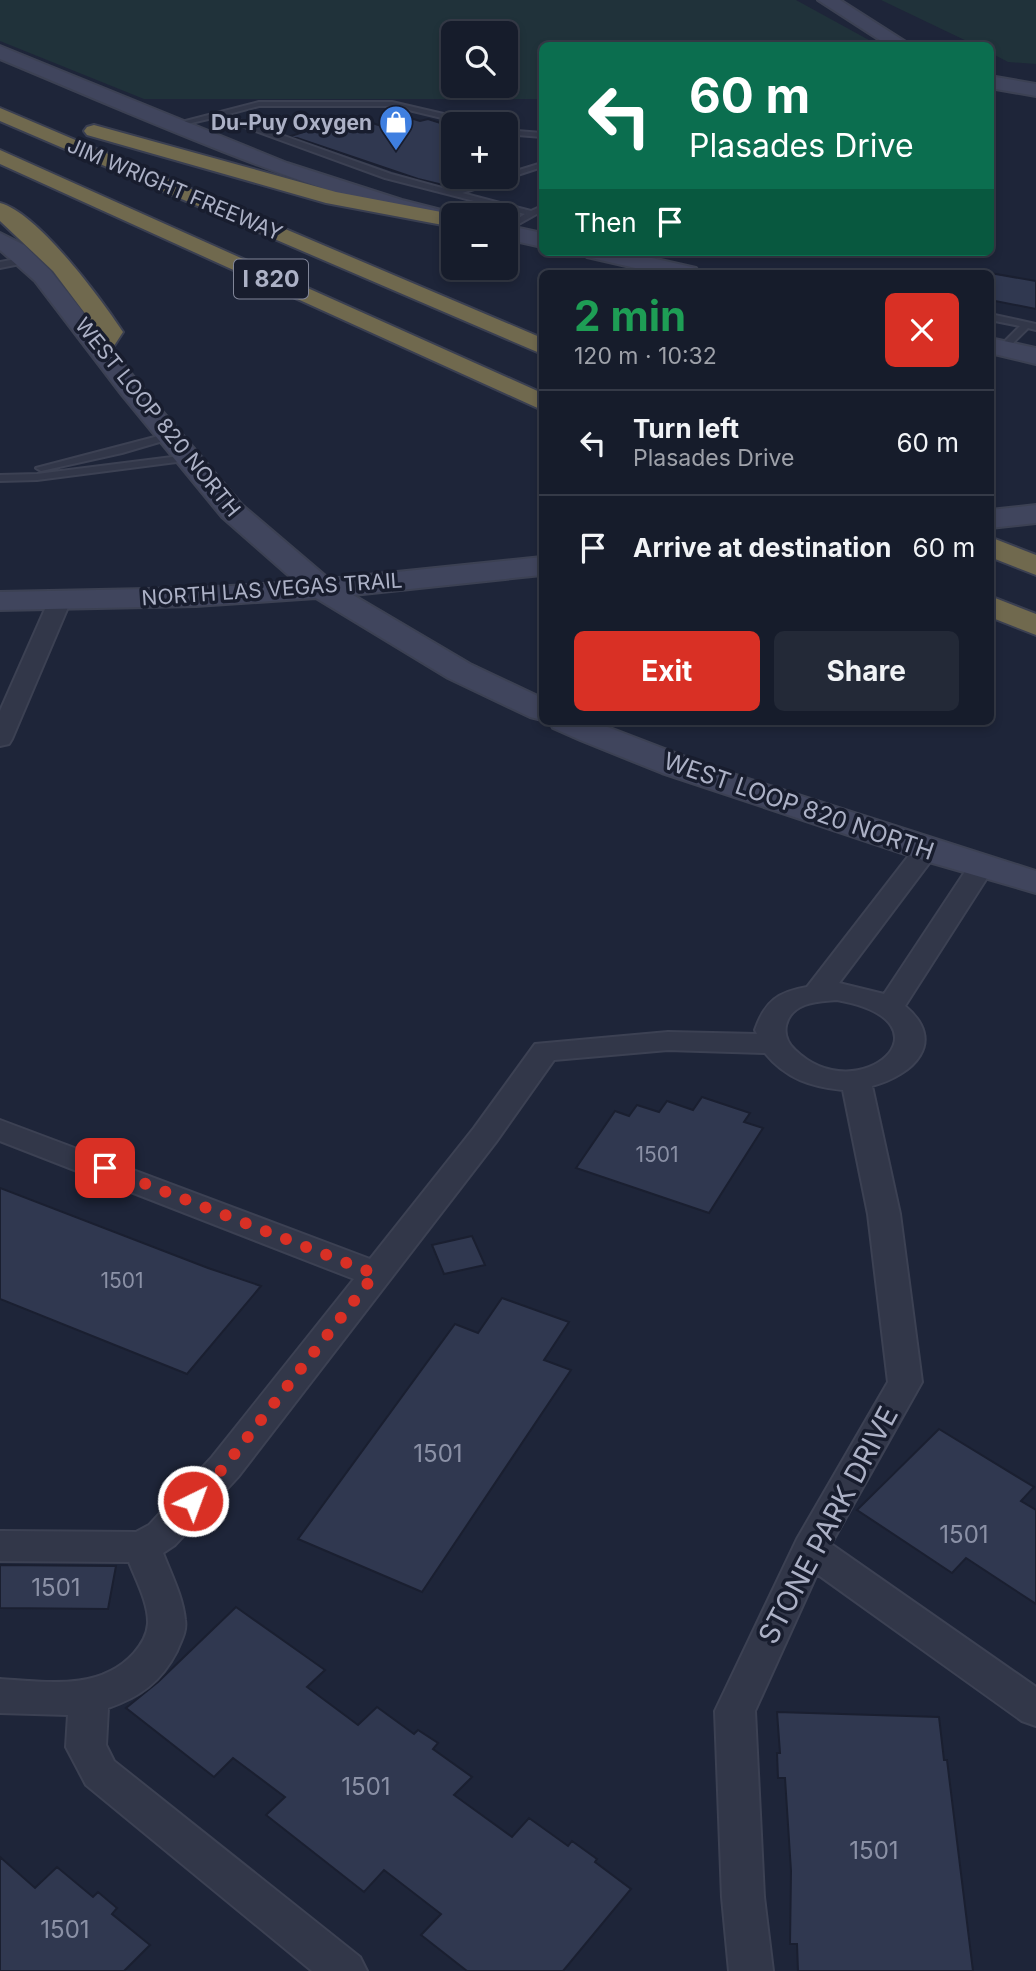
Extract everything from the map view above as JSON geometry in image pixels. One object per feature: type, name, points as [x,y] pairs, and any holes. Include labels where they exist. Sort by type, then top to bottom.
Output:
[{"type":"highway","points":[[0,99],[44,117],[268,181],[334,198],[441,218]]},
{"type":"highway","name":"JIM WRIGHT FREEWAY","points":[[0,114],[539,346]]},
{"type":"highway","name":"JIM WRIGHT FREEWAY","points":[[0,156],[539,401]]},
{"type":"highway","points":[[0,210],[30,232],[61,264],[84,294],[111,332],[101,347]]},
{"type":"highway","points":[[994,523],[1036,541]]},
{"type":"highway","points":[[994,548],[1036,566]]},
{"type":"highway","points":[[994,607],[1036,626]]},
{"type":"street","points":[[827,0],[896,42]]},
{"type":"street","points":[[0,52],[309,178],[441,217]]},
{"type":"street","points":[[994,83],[1036,90]]},
{"type":"street","points":[[518,234],[539,239]]},
{"type":"street","name":"WEST LOOP 820 NORTH","points":[[0,240],[43,276],[232,511],[322,589],[459,671],[539,709]]},
{"type":"street","points":[[612,256],[675,270]]},
{"type":"street","points":[[997,346],[1036,356]]},
{"type":"street","points":[[994,520],[1036,514]]},
{"type":"street","name":"NORTH LAS VEGAS TRAIL","points":[[0,601],[196,597],[322,589],[539,566]]},
{"type":"street","points":[[0,739],[60,600]]},
{"type":"street","name":"WEST LOOP 820 NORTH","points":[[574,725],[608,741],[926,850],[1036,882]]},
{"type":"street","points":[[818,992],[926,850]]},
{"type":"street","points":[[889,1008],[981,867]]},
{"type":"street","points":[[818,992],[856,994],[889,1008],[902,1019],[909,1032],[910,1045],[905,1058],[885,1072],[856,1080],[835,1080],[795,1068],[772,1044],[769,1030],[773,1016],[783,1005],[798,997],[818,992]]},
{"type":"street","points":[[0,1546],[142,1546],[162,1535],[225,1466],[485,1135],[545,1051],[668,1041],[772,1044]]},
{"type":"street","name":"STONE PARK DRIVE","points":[[751,1971],[743,1897],[735,1711],[810,1549],[905,1382],[884,1214],[856,1080]]},
{"type":"street","points":[[0,1130],[56,1149],[375,1274]]},
{"type":"street","points":[[0,1696],[89,1698],[119,1688],[145,1670],[159,1649],[167,1623],[142,1546]]},
{"type":"street","points":[[810,1549],[1036,1709]]},
{"type":"street","points":[[89,1698],[86,1747],[100,1773],[345,1971]]},
{"type":"lane","points":[[174,125],[259,104],[392,104],[441,116]]},
{"type":"lane","points":[[217,114],[388,176],[533,214]]},
{"type":"lane","points":[[518,133],[539,135]]},
{"type":"lane","points":[[453,193],[539,166]]},
{"type":"lane","points":[[518,223],[539,210]]},
{"type":"lane","points":[[0,265],[27,260]]},
{"type":"lane","points":[[994,318],[1036,327]]},
{"type":"lane","points":[[997,346],[1026,325]]},
{"type":"lane","points":[[5,478],[170,436]]},
{"type":"lane","points":[[5,478],[37,477],[188,458]]},
{"type":"shaded area","points":[[0,0],[796,0],[873,42],[539,42],[539,99],[144,99],[0,41]]},
{"type":"shaded area","points":[[881,0],[1036,0],[1036,64],[1008,62],[994,55],[994,42],[969,42]]},
{"type":"building","name":"Du-Puy Oxygen","points":[[352,116],[381,126],[407,117],[441,123],[441,185],[418,179],[291,136]]},
{"type":"building","points":[[994,274],[1036,281],[1036,309],[994,301]]},
{"type":"building","points":[[702,1097],[750,1113],[744,1122],[763,1128],[709,1213],[576,1168],[615,1111],[629,1116],[637,1105],[659,1112],[667,1101],[693,1110]]},
{"type":"building","points":[[0,1188],[261,1286],[187,1374],[0,1299]]},
{"type":"building","points":[[472,1236],[485,1265],[444,1274],[432,1245]]},
{"type":"building","points":[[502,1298],[569,1322],[544,1360],[571,1370],[422,1592],[298,1539],[455,1324],[478,1333]]},
{"type":"building","points":[[939,1429],[1034,1487],[1021,1501],[1036,1510],[1036,1604],[966,1558],[952,1573],[857,1510]]},
{"type":"building","points":[[0,1565],[116,1566],[108,1609],[0,1608]]},
{"type":"building","points":[[236,1607],[325,1670],[307,1687],[358,1725],[377,1707],[414,1734],[418,1730],[438,1743],[433,1749],[472,1777],[454,1795],[512,1837],[529,1818],[568,1846],[572,1841],[631,1889],[563,1971],[467,1971],[421,1935],[441,1914],[384,1870],[364,1892],[266,1815],[285,1797],[233,1758],[214,1777],[126,1708],[158,1682]]},
{"type":"building","points":[[777,1712],[939,1717],[944,1760],[947,1760],[973,1971],[798,1971],[797,1944],[790,1944],[791,1871],[785,1778],[778,1778],[777,1753],[780,1753]]},
{"type":"building","points":[[0,1857],[35,1888],[57,1867],[93,1897],[98,1892],[117,1908],[112,1914],[150,1945],[124,1971],[0,1971]]},
{"type":"place","name":"Du-Puy Oxygen","points":[[396,152]]},
{"type":"route","points":[[105,1168],[375,1274],[225,1466],[193,1501]]}]
